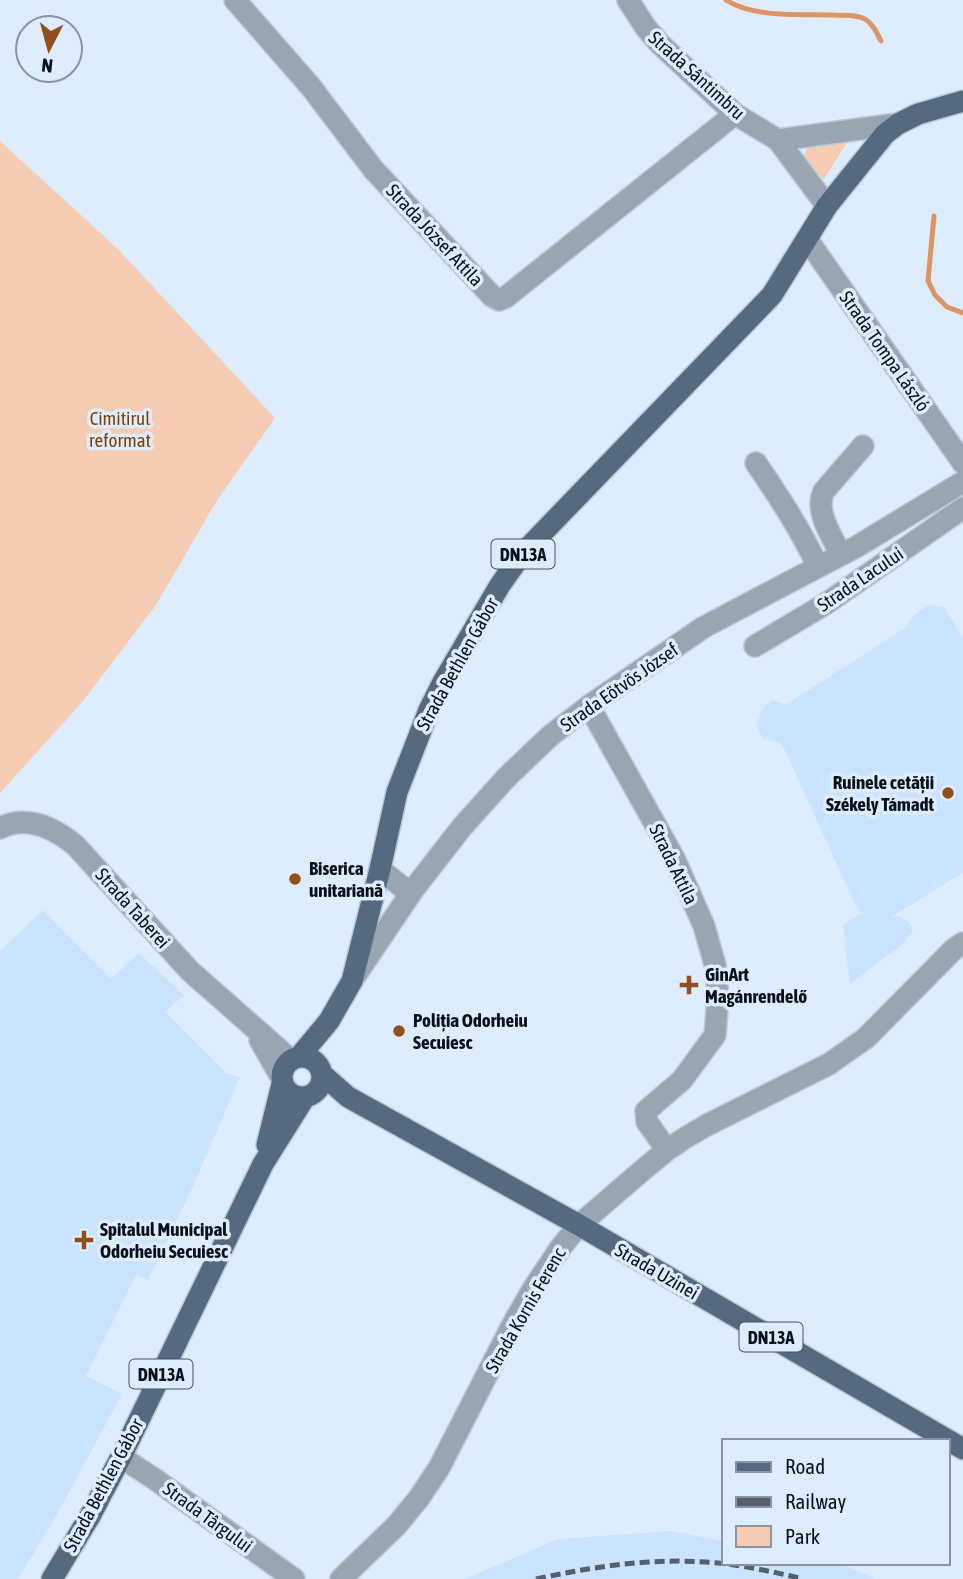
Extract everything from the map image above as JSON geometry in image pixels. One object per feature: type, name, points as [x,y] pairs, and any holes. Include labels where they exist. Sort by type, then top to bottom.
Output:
[{"type":"main road","name":"DN13A","points":[[827,206],[885,134],[898,124],[918,114],[963,102]]},
{"type":"main road","name":"Strada Bethlen Gábor","points":[[329,1021],[352,981],[397,792],[415,742],[443,682],[500,585],[522,554],[772,295],[827,206]]},
{"type":"main road","name":"DN13A","points":[[263,1164],[288,1070],[329,1021]]},
{"type":"main road","name":"DN13A","points":[[263,1164],[307,1097],[319,1087],[329,1021]]},
{"type":"main road","name":"DN13A","points":[[288,1070],[310,1059],[348,1097]]},
{"type":"main road","name":"DN13A","points":[[288,1070],[286,1090],[292,1095],[348,1097]]},
{"type":"main road","name":"Strada Uzinei","points":[[348,1097],[579,1225],[946,1439]]},
{"type":"main road","name":"Strada Bethlen Gábor","points":[[52,1579],[121,1457],[263,1164]]},
{"type":"street","name":"Strada József Attila","points":[[235,0],[311,87],[373,169],[492,296],[499,300],[506,298],[735,114]]},
{"type":"street","name":"Strada Sântimbru","points":[[628,0],[660,44],[735,114],[778,140]]},
{"type":"street","points":[[827,206],[778,140],[898,124]]},
{"type":"street","name":"Strada Tompa László","points":[[807,239],[963,463]]},
{"type":"street","points":[[841,555],[821,512],[821,498],[863,446]]},
{"type":"street","points":[[756,463],[789,513],[818,566]]},
{"type":"street","name":"Strada Eötvös József","points":[[352,981],[413,890],[463,827],[506,778],[550,736],[704,627],[841,555],[963,482]]},
{"type":"street","name":"Strada Lacului","points":[[755,646],[827,603],[963,508]]},
{"type":"street","name":"Strada Attila","points":[[590,706],[674,858],[704,926],[715,965],[718,997],[715,1035],[682,1080],[646,1111],[647,1122],[667,1150]]},
{"type":"street","name":"Strada Taberei","points":[[0,828],[28,822],[42,825],[75,845],[190,971],[253,1026],[288,1070]]},
{"type":"street","points":[[380,869],[402,887],[413,890]]},
{"type":"street","name":"Strada Kornis Ferenc","points":[[341,1579],[397,1525],[419,1498],[439,1468],[533,1289],[579,1225],[667,1150],[707,1125],[829,1063],[866,1038],[963,943]]},
{"type":"street","name":"Strada Târgului","points":[[121,1457],[294,1579]]},
{"type":"shaded area","points":[[929,605],[943,606],[963,638],[963,873],[891,917],[899,916],[905,919],[911,924],[913,932],[900,946],[850,984],[843,925],[861,913],[782,744],[763,739],[757,726],[761,710],[772,700],[787,704],[905,628],[913,616]]},
{"type":"shaded area","name":"Spitalul Municipal Odorheiu Secuiesc","points":[[43,910],[111,979],[139,953],[184,995],[165,1012],[226,1073],[240,1077],[195,1182],[148,1280],[136,1275],[86,1376],[122,1394],[54,1520],[18,1579],[0,1579],[0,951]]},
{"type":"shaded area","points":[[671,1531],[722,1541],[722,1565],[844,1565],[875,1579],[465,1579],[558,1539]]},
{"type":"green space","name":"Cimitirul reformat","points":[[0,141],[119,250],[275,418],[216,502],[156,605],[83,701],[0,793]]},
{"type":"green space","points":[[848,141],[824,179],[813,173],[802,160],[808,146]]},
{"type":"waterway","points":[[726,0],[737,6],[763,12],[861,17],[870,23],[881,41]]},
{"type":"waterway","points":[[934,216],[928,281],[935,295],[947,307],[963,313]]},
{"type":"railway","points":[[536,1579],[581,1570],[649,1562],[722,1563]]},
{"type":"railway","points":[[734,1565],[803,1579]]},
{"type":"place","name":"Ruinele cetății Székely Támadt","points":[[948,793]]},
{"type":"place","name":"Biserica unitariană","points":[[295,879]]},
{"type":"place","name":"GinArt Magánrendelő","points":[[689,985]]},
{"type":"place","name":"Poliția Odorheiu Secuiesc","points":[[399,1031]]},
{"type":"place","name":"Spitalul Municipal Odorheiu Secuiesc","points":[[84,1240]]}]
